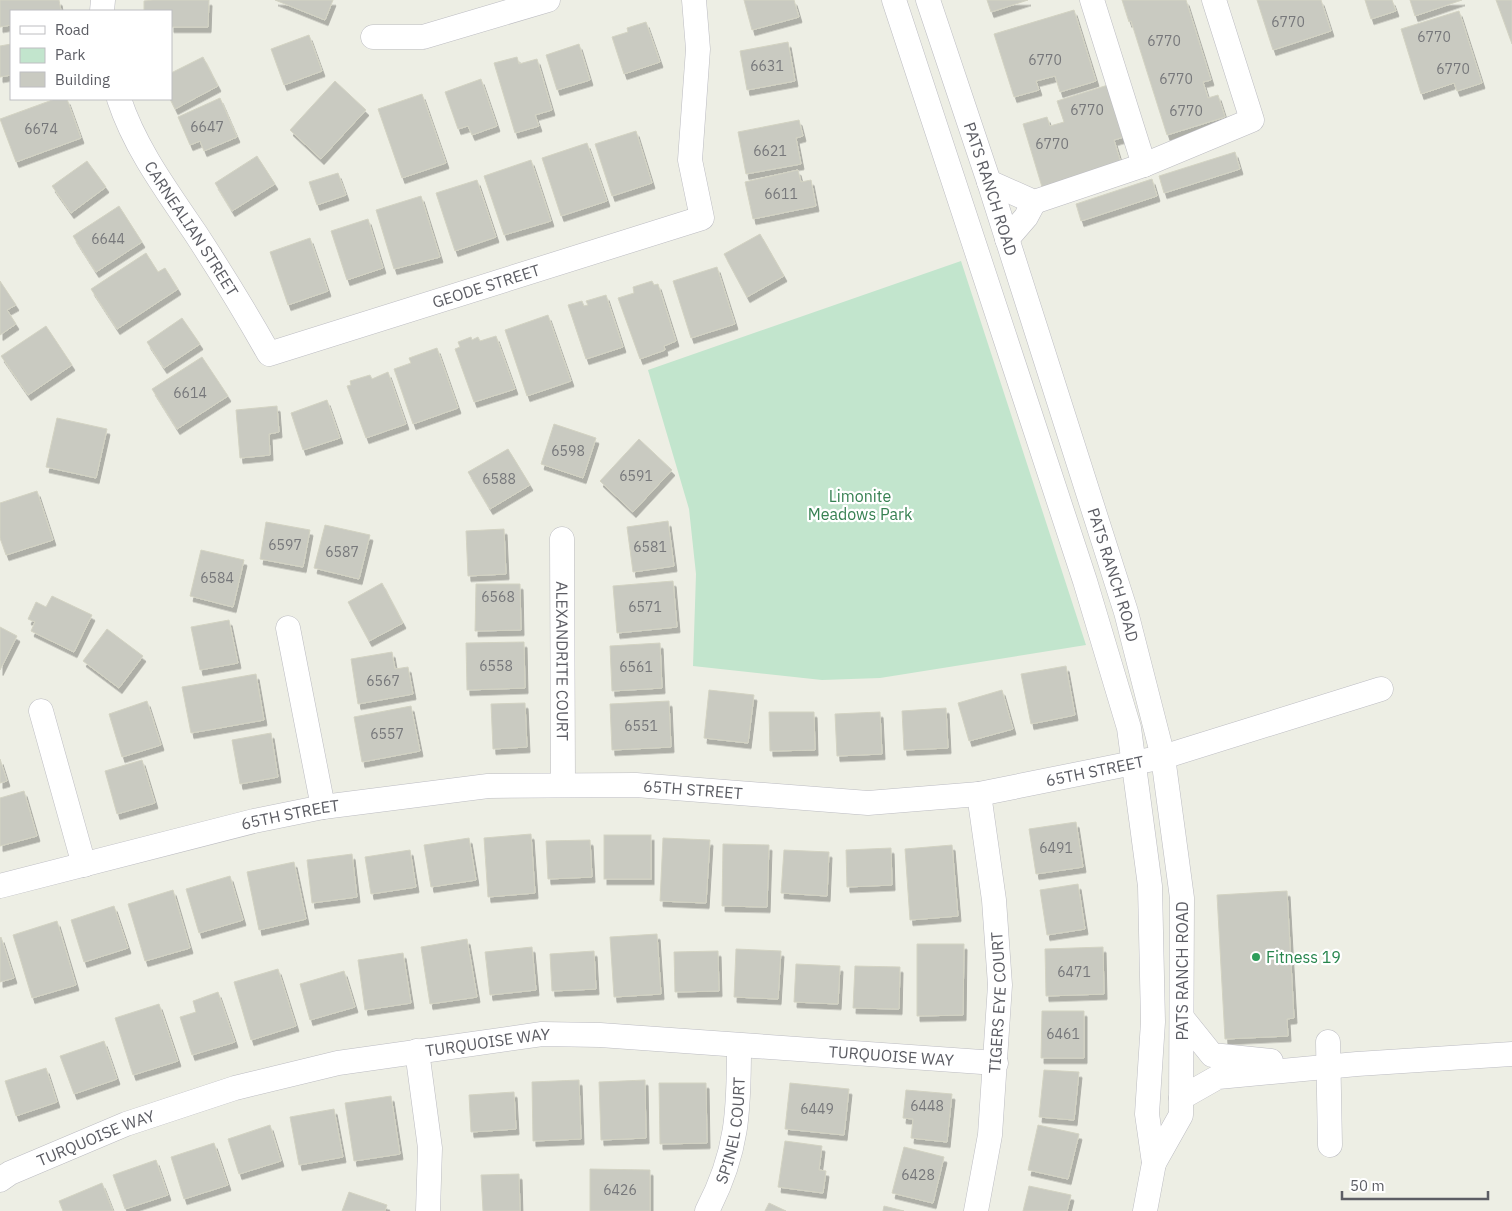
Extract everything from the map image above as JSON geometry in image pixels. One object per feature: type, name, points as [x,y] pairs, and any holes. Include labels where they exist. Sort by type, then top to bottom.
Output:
[{"type":"street","points":[[372,37],[423,37],[548,0]]},
{"type":"street","name":"GEODE STREET","points":[[269,354],[702,218],[690,160],[698,49],[694,0]]},
{"type":"street","name":"PATS RANCH ROAD","points":[[894,0],[1085,581],[1129,728],[1150,886],[1153,1022],[1146,1114],[1154,1163]]},
{"type":"street","name":"PATS RANCH ROAD","points":[[928,0],[989,182],[1126,612],[1163,757],[1182,898],[1183,1019],[1181,1115],[1154,1163],[1145,1211]]},
{"type":"street","points":[[1092,0],[1144,164]]},
{"type":"street","points":[[1007,239],[1026,217],[1034,202],[1144,164],[1252,120],[1214,0]]},
{"type":"street","name":"CARNEALIAN STREET","points":[[119,100],[126,120],[155,172],[237,296],[269,354]]},
{"type":"street","points":[[989,182],[1034,202]]},
{"type":"street","name":"ALEXANDRITE COURT","points":[[562,539],[563,784]]},
{"type":"street","points":[[288,628],[323,807]]},
{"type":"street","name":"65TH STREET","points":[[0,886],[254,821],[323,807],[488,786],[563,784],[636,786],[868,803],[979,794],[1163,757],[1381,689]]},
{"type":"street","points":[[41,711],[84,865]]},
{"type":"street","name":"TIGERS EYE COURT","points":[[976,1211],[990,1135],[1000,985],[998,944],[979,794]]},
{"type":"street","points":[[1183,1019],[1212,1056],[1329,1067]]},
{"type":"street","name":"TURQUOISE WAY","points":[[0,1180],[126,1124],[235,1088],[338,1063],[542,1034],[600,1036],[996,1063]]},
{"type":"street","points":[[1328,1042],[1330,1145]]},
{"type":"street","name":"SPINEL COURT","points":[[707,1211],[727,1168],[736,1136],[739,1103],[739,1046]]},
{"type":"street","points":[[417,1051],[430,1148],[428,1211]]},
{"type":"street","points":[[1181,1098],[1218,1077],[1512,1054]]},
{"type":"green space","name":"Limonite Meadows Park","points":[[961,261],[1086,645],[880,678],[822,680],[693,666],[696,574],[689,509],[648,370]]},
{"type":"building","points":[[0,0],[59,0],[61,10],[10,10],[10,25],[0,27]]},
{"type":"building","points":[[209,0],[208,27],[172,27],[172,10],[144,10],[144,1]]},
{"type":"building","points":[[275,0],[333,0],[325,20]]},
{"type":"building","points":[[744,0],[794,0],[799,17],[752,30]]},
{"type":"building","points":[[987,0],[1028,0],[991,12]]},
{"type":"building","points":[[1122,0],[1186,0],[1211,80],[1203,82],[1208,98],[1218,95],[1225,117],[1167,135],[1131,21],[1129,22]]},
{"type":"building","points":[[1257,0],[1321,0],[1331,31],[1273,50]]},
{"type":"building","points":[[1365,0],[1392,0],[1396,11],[1371,19]]},
{"type":"building","points":[[1410,0],[1462,0],[1415,16]]},
{"type":"building","points":[[1496,0],[1512,0],[1512,44]]},
{"type":"building","points":[[1074,10],[1096,81],[1060,92],[1055,76],[1036,81],[1039,90],[1014,97],[994,34]]},
{"type":"building","points":[[1459,11],[1482,83],[1457,91],[1454,83],[1421,94],[1401,29]]},
{"type":"building","points":[[646,22],[660,62],[624,74],[612,37],[628,32],[627,28]]},
{"type":"building","points":[[309,35],[322,71],[284,85],[271,49]]},
{"type":"building","points":[[788,42],[795,81],[747,90],[740,51]]},
{"type":"building","points":[[10,44],[10,75],[0,77],[0,46]]},
{"type":"building","points":[[579,44],[590,80],[557,90],[546,55]]},
{"type":"building","points":[[203,57],[218,86],[175,109],[170,100],[172,72]]},
{"type":"building","points":[[517,57],[519,64],[537,59],[552,110],[535,115],[539,126],[515,133],[494,63]]},
{"type":"building","points":[[481,79],[497,126],[472,135],[468,126],[458,129],[445,92]]},
{"type":"building","points":[[335,81],[366,110],[321,159],[290,130]]},
{"type":"building","points":[[1108,85],[1124,137],[1114,140],[1121,163],[1042,187],[1023,124],[1047,117],[1050,126],[1064,122],[1057,101]]},
{"type":"building","points":[[422,94],[446,163],[402,178],[378,109]]},
{"type":"building","points":[[220,98],[237,137],[204,151],[200,141],[190,145],[178,117]]},
{"type":"building","points":[[52,100],[67,100],[81,138],[16,162],[0,119]]},
{"type":"building","points":[[799,120],[803,136],[796,138],[801,164],[746,174],[738,132]]},
{"type":"building","points":[[636,131],[652,183],[612,196],[595,144]]},
{"type":"building","points":[[587,143],[607,201],[561,216],[542,158]]},
{"type":"building","points":[[1235,152],[1240,169],[1164,193],[1159,176]]},
{"type":"building","points":[[257,156],[275,184],[232,211],[215,183]]},
{"type":"building","points":[[531,160],[551,221],[504,235],[484,176]]},
{"type":"building","points":[[87,161],[106,187],[71,213],[52,186]]},
{"type":"building","points":[[798,170],[801,182],[811,180],[816,206],[753,219],[745,182]]},
{"type":"building","points":[[338,173],[346,195],[317,205],[309,182]]},
{"type":"building","points":[[1152,179],[1157,196],[1081,221],[1076,204]]},
{"type":"building","points":[[477,180],[496,237],[455,251],[436,193]]},
{"type":"building","points":[[421,196],[440,257],[394,269],[376,210]]},
{"type":"building","points":[[119,206],[142,242],[96,272],[73,236]]},
{"type":"building","points":[[368,219],[383,268],[347,280],[331,231]]},
{"type":"building","points":[[760,234],[784,276],[747,297],[724,254]]},
{"type":"building","points":[[310,238],[328,291],[288,305],[270,252]]},
{"type":"building","points":[[146,253],[158,272],[165,268],[178,289],[117,329],[91,289]]},
{"type":"building","points":[[717,267],[735,324],[691,338],[673,281]]},
{"type":"building","points":[[0,281],[16,305],[7,310],[16,324],[0,335]]},
{"type":"building","points":[[652,281],[654,285],[658,284],[676,341],[664,346],[665,350],[640,359],[618,298],[634,293],[633,287]]},
{"type":"building","points":[[606,295],[623,347],[586,359],[568,305],[582,301],[584,306],[588,305],[586,301]]},
{"type":"building","points":[[548,315],[571,381],[527,396],[505,330]]},
{"type":"building","points":[[182,318],[200,344],[164,368],[147,342]]},
{"type":"building","points":[[46,326],[72,365],[28,395],[1,356]]},
{"type":"building","points":[[496,336],[515,389],[474,402],[455,349],[460,347],[458,342],[471,337],[472,340],[478,337],[480,341]]},
{"type":"building","points":[[437,348],[458,408],[413,424],[394,369],[411,363],[409,358]]},
{"type":"building","points":[[202,357],[228,396],[177,429],[152,389]]},
{"type":"building","points":[[388,372],[406,424],[366,438],[347,386],[351,385],[350,381],[370,375],[372,379]]},
{"type":"building","points":[[327,400],[340,438],[303,450],[291,413]]},
{"type":"building","points":[[277,406],[279,432],[269,434],[270,455],[240,458],[236,410]]},
{"type":"building","points":[[57,418],[107,429],[96,478],[46,467]]},
{"type":"building","points":[[554,424],[596,438],[583,478],[541,464]]},
{"type":"building","points":[[639,439],[672,470],[633,512],[600,481]]},
{"type":"building","points":[[508,449],[530,485],[490,509],[468,472]]},
{"type":"building","points":[[37,491],[53,540],[6,555],[0,538],[0,503]]},
{"type":"building","points":[[668,521],[674,566],[633,572],[627,527]]},
{"type":"building","points":[[266,522],[310,530],[303,567],[260,559]]},
{"type":"building","points":[[325,525],[370,535],[359,579],[314,568]]},
{"type":"building","points":[[504,529],[506,574],[468,576],[466,531]]},
{"type":"building","points":[[201,550],[244,560],[233,607],[190,596]]},
{"type":"building","points":[[673,581],[677,627],[617,633],[613,586]]},
{"type":"building","points":[[382,583],[403,623],[369,641],[348,602]]},
{"type":"building","points":[[476,584],[520,584],[521,630],[475,631]]},
{"type":"building","points":[[52,596],[92,615],[74,652],[31,631],[35,622],[28,619],[36,602],[46,607]]},
{"type":"building","points":[[229,620],[238,663],[200,670],[191,627]]},
{"type":"building","points":[[0,627],[17,636],[0,670]]},
{"type":"building","points":[[107,629],[143,656],[119,688],[83,661]]},
{"type":"building","points":[[524,642],[525,688],[467,690],[466,643]]},
{"type":"building","points":[[660,643],[662,688],[612,691],[610,646]]},
{"type":"building","points":[[392,652],[395,669],[408,667],[413,694],[358,704],[351,659]]},
{"type":"building","points":[[1066,666],[1075,715],[1031,724],[1021,674]]},
{"type":"building","points":[[256,674],[264,720],[191,733],[182,687]]},
{"type":"building","points":[[709,690],[754,695],[748,743],[704,738]]},
{"type":"building","points":[[1002,690],[1013,729],[969,741],[958,703]]},
{"type":"building","points":[[147,701],[161,745],[122,757],[109,714]]},
{"type":"building","points":[[669,701],[671,747],[612,750],[610,704]]},
{"type":"building","points":[[525,703],[527,747],[493,749],[491,704]]},
{"type":"building","points":[[411,706],[420,751],[362,762],[354,717]]},
{"type":"building","points":[[946,708],[948,748],[904,750],[902,711]]},
{"type":"building","points":[[769,712],[814,712],[815,750],[770,751]]},
{"type":"building","points":[[880,712],[882,754],[837,756],[835,714]]},
{"type":"building","points":[[271,733],[278,777],[240,784],[232,740]]},
{"type":"building","points":[[0,759],[7,781],[0,783]]},
{"type":"building","points":[[142,760],[155,803],[117,814],[105,771]]},
{"type":"building","points":[[24,791],[37,836],[0,846],[0,798]]},
{"type":"building","points":[[1076,822],[1083,867],[1036,874],[1029,829]]},
{"type":"building","points":[[531,834],[535,893],[488,897],[484,838]]},
{"type":"building","points":[[604,835],[651,835],[651,879],[604,879]]},
{"type":"building","points":[[469,838],[476,880],[431,887],[424,845]]},
{"type":"building","points":[[663,838],[710,840],[706,903],[660,901]]},
{"type":"building","points":[[590,840],[592,877],[548,879],[546,841]]},
{"type":"building","points":[[723,844],[769,845],[767,907],[722,906]]},
{"type":"building","points":[[952,845],[958,916],[910,920],[905,849]]},
{"type":"building","points":[[891,848],[892,885],[847,887],[846,850]]},
{"type":"building","points":[[410,850],[416,887],[371,894],[365,857]]},
{"type":"building","points":[[784,850],[829,852],[827,896],[781,893]]},
{"type":"building","points":[[352,854],[357,897],[312,903],[307,860]]},
{"type":"building","points":[[294,862],[306,919],[259,930],[247,872]]},
{"type":"building","points":[[230,876],[243,920],[199,933],[186,889]]},
{"type":"building","points":[[1078,884],[1085,929],[1047,935],[1040,890]]},
{"type":"building","points":[[173,890],[190,948],[145,961],[128,904]]},
{"type":"building","name":"Fitness 19","points":[[1287,891],[1294,1018],[1287,1019],[1288,1036],[1225,1039],[1217,895]]},
{"type":"building","points":[[114,906],[128,948],[84,962],[71,920]]},
{"type":"building","points":[[57,921],[76,985],[32,998],[13,935]]},
{"type":"building","points":[[657,934],[661,994],[614,997],[610,937]]},
{"type":"building","points":[[0,938],[14,978],[0,982]]},
{"type":"building","points":[[467,939],[477,997],[430,1004],[421,947]]},
{"type":"building","points":[[917,944],[964,944],[963,1015],[917,1016]]},
{"type":"building","points":[[532,947],[536,990],[490,995],[485,952]]},
{"type":"building","points":[[1103,947],[1104,994],[1046,996],[1045,949]]},
{"type":"building","points":[[736,949],[781,951],[778,999],[734,997]]},
{"type":"building","points":[[594,951],[596,989],[552,991],[550,954]]},
{"type":"building","points":[[718,951],[719,991],[675,992],[674,952]]},
{"type":"building","points":[[403,953],[411,1003],[365,1010],[358,960]]},
{"type":"building","points":[[796,964],[840,966],[838,1004],[794,1002]]},
{"type":"building","points":[[855,966],[900,967],[899,1009],[853,1008]]},
{"type":"building","points":[[278,969],[296,1026],[251,1040],[234,982]]},
{"type":"building","points":[[344,971],[355,1007],[310,1020],[300,984]]},
{"type":"building","points":[[218,992],[235,1042],[192,1055],[180,1017],[196,1012],[193,1001]]},
{"type":"building","points":[[159,1004],[178,1061],[133,1075],[115,1018]]},
{"type":"building","points":[[1042,1011],[1084,1011],[1084,1058],[1041,1058]]},
{"type":"building","points":[[104,1041],[117,1079],[74,1094],[60,1056]]},
{"type":"building","points":[[46,1068],[57,1102],[16,1116],[5,1081]]},
{"type":"building","points":[[1044,1070],[1079,1072],[1074,1120],[1039,1117]]},
{"type":"building","points":[[579,1080],[581,1139],[533,1141],[532,1082]]},
{"type":"building","points":[[645,1080],[646,1138],[601,1140],[599,1082]]},
{"type":"building","points":[[659,1083],[706,1083],[707,1143],[660,1144]]},
{"type":"building","points":[[790,1083],[849,1089],[844,1135],[785,1129]]},
{"type":"building","points":[[906,1090],[952,1094],[947,1142],[911,1138],[913,1119],[903,1118]]},
{"type":"building","points":[[514,1092],[516,1129],[471,1132],[469,1095]]},
{"type":"building","points":[[391,1096],[400,1154],[354,1161],[345,1103]]},
{"type":"building","points":[[334,1109],[343,1157],[299,1165],[290,1117]]},
{"type":"building","points":[[270,1125],[281,1161],[239,1174],[228,1139]]},
{"type":"building","points":[[1038,1125],[1079,1134],[1068,1179],[1028,1170]]},
{"type":"building","points":[[785,1141],[822,1146],[819,1170],[826,1171],[823,1193],[778,1187]]},
{"type":"building","points":[[214,1143],[228,1185],[184,1199],[171,1157]]},
{"type":"building","points":[[904,1147],[944,1157],[933,1203],[892,1193]]},
{"type":"building","points":[[156,1160],[168,1195],[125,1209],[113,1175]]},
{"type":"building","points":[[590,1169],[650,1170],[650,1211],[590,1211]]},
{"type":"building","points":[[519,1174],[520,1211],[483,1211],[481,1175]]},
{"type":"building","points":[[102,1183],[113,1211],[63,1211],[59,1201]]},
{"type":"building","points":[[1029,1186],[1071,1195],[1067,1211],[1023,1211]]},
{"type":"building","points":[[349,1192],[387,1205],[385,1211],[342,1211]]},
{"type":"building","points":[[769,1203],[786,1211],[765,1211]]},
{"type":"building","points":[[884,1206],[904,1211],[883,1211]]},
{"type":"place","name":"Fitness 19","points":[[1256,957]]}]
